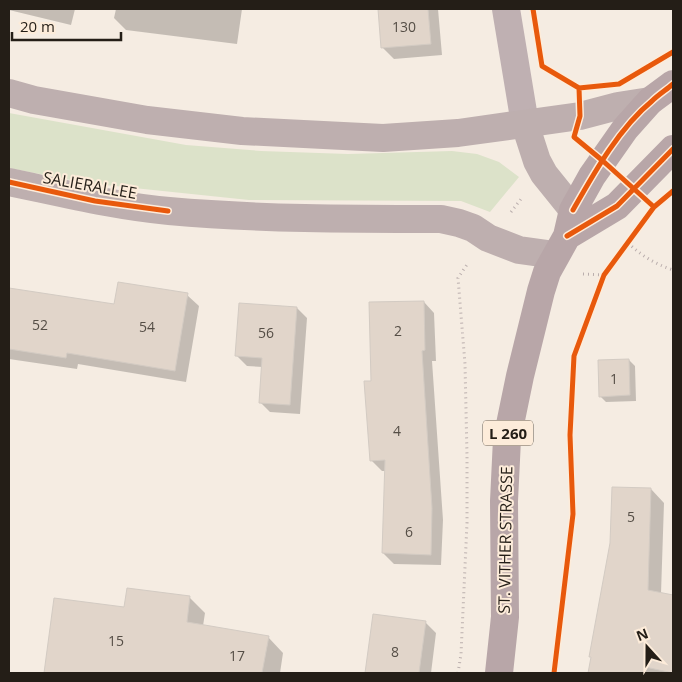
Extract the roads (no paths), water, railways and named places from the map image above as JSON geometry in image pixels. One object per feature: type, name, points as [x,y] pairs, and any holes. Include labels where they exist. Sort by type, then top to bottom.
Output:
[{"type":"main road","name":"L 260","points":[[561,246],[573,210],[592,176],[625,129],[650,101],[673,84]]},
{"type":"main road","points":[[561,246],[618,206],[673,149]]},
{"type":"main road","name":"ST. VITHER STRASSE","points":[[499,673],[505,617],[504,501],[507,439],[541,291],[561,246]]},
{"type":"street","points":[[506,9],[525,124],[537,161],[544,174],[573,210]]},
{"type":"street","points":[[9,93],[34,100],[147,120],[242,131],[383,138],[458,133],[525,124],[580,116],[618,106],[650,101]]},
{"type":"street","name":"SALIERALLEE","points":[[9,182],[95,201],[168,211],[309,219],[441,220],[473,228],[488,238],[519,250],[561,246]]}]
